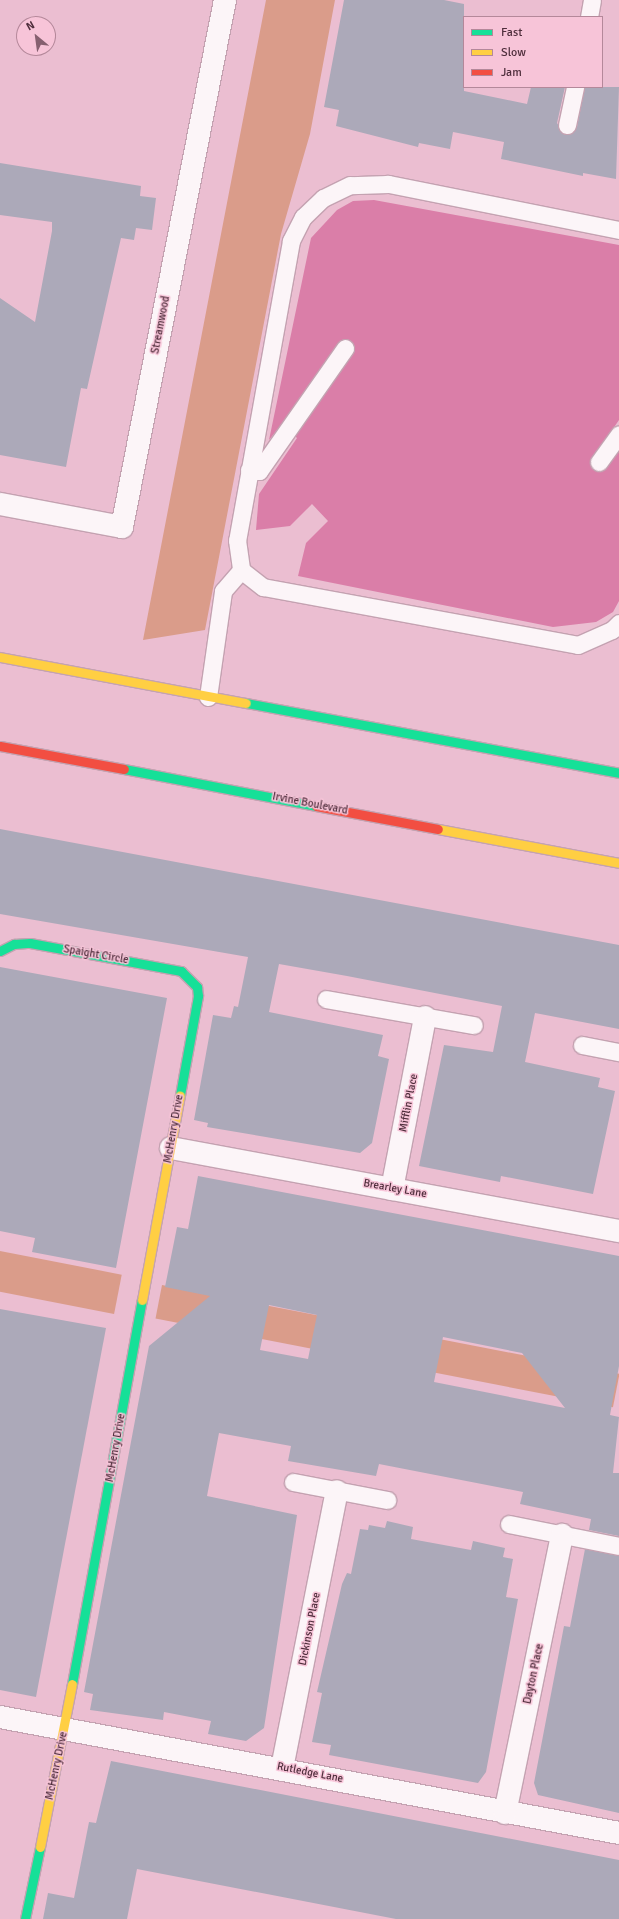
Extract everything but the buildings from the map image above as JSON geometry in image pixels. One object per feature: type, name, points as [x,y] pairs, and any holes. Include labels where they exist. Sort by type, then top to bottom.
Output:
[{"type":"main road","points":[[0,657],[619,773]]},
{"type":"main road","name":"Irvine Boulevard","points":[[0,746],[619,864]]},
{"type":"main road","name":"Spaight Circle","points":[[0,951],[14,944],[30,943],[181,971],[190,977]]},
{"type":"main road","name":"McHenry Drive","points":[[25,1919],[64,1729],[198,996],[190,977]]},
{"type":"street","name":"Streamwood","points":[[0,504],[122,527],[225,0]]},
{"type":"street","name":"Mifflin Place","points":[[392,1189],[425,1017]]},
{"type":"street","name":"Brearley Lane","points":[[171,1148],[392,1189],[618,1226]]},
{"type":"street","name":"Dickinson Place","points":[[282,1768],[337,1491]]},
{"type":"street","name":"Dayton Place","points":[[505,1813],[562,1535]]},
{"type":"street","name":"Rutledge Lane","points":[[0,1717],[282,1768],[505,1813],[619,1833]]},
{"type":"lane","points":[[589,16],[592,0]]},
{"type":"lane","points":[[567,125],[575,88]]},
{"type":"lane","points":[[619,230],[388,184],[350,185],[323,198],[303,217],[291,241],[237,540],[241,570],[263,587],[578,645],[612,630],[619,623]]},
{"type":"lane","points":[[250,470],[259,471],[345,348]]},
{"type":"lane","points":[[599,462],[619,434]]},
{"type":"lane","points":[[208,697],[223,591],[241,570]]},
{"type":"lane","points":[[326,999],[474,1025]]},
{"type":"lane","points":[[582,1045],[619,1052]]},
{"type":"lane","points":[[293,1482],[387,1500]]},
{"type":"lane","points":[[509,1524],[619,1546]]},
{"type":"shaded area","points":[[266,0],[335,0],[310,134],[281,234],[205,630],[143,640]]},
{"type":"shaded area","points":[[374,200],[619,245],[619,420],[593,458],[605,468],[619,449],[619,601],[613,612],[596,622],[553,627],[298,576],[306,543],[328,521],[312,504],[290,526],[256,530],[259,494],[297,438],[282,424],[269,440],[311,238],[337,210],[353,201]]},
{"type":"shaded area","points":[[0,1251],[122,1275],[114,1314],[0,1292]]},
{"type":"shaded area","points":[[162,1285],[619,1374],[613,1407],[156,1318]]},
{"type":"traffic: fast","points":[[246,703],[619,773]]},
{"type":"traffic: fast","points":[[124,769],[316,806]]},
{"type":"traffic: fast","points":[[0,951],[14,944],[30,943],[181,971],[197,987],[198,996],[180,1095]]},
{"type":"traffic: fast","points":[[72,1684],[142,1300]]},
{"type":"traffic: fast","points":[[25,1919],[40,1847]]},
{"type":"traffic: slow","points":[[0,657],[246,703]]},
{"type":"traffic: slow","points":[[438,829],[619,863]]},
{"type":"traffic: slow","points":[[142,1300],[180,1095]]},
{"type":"traffic: slow","points":[[40,1847],[72,1684]]},
{"type":"traffic: jam","points":[[0,746],[124,769]]},
{"type":"traffic: jam","points":[[316,806],[438,829]]}]
